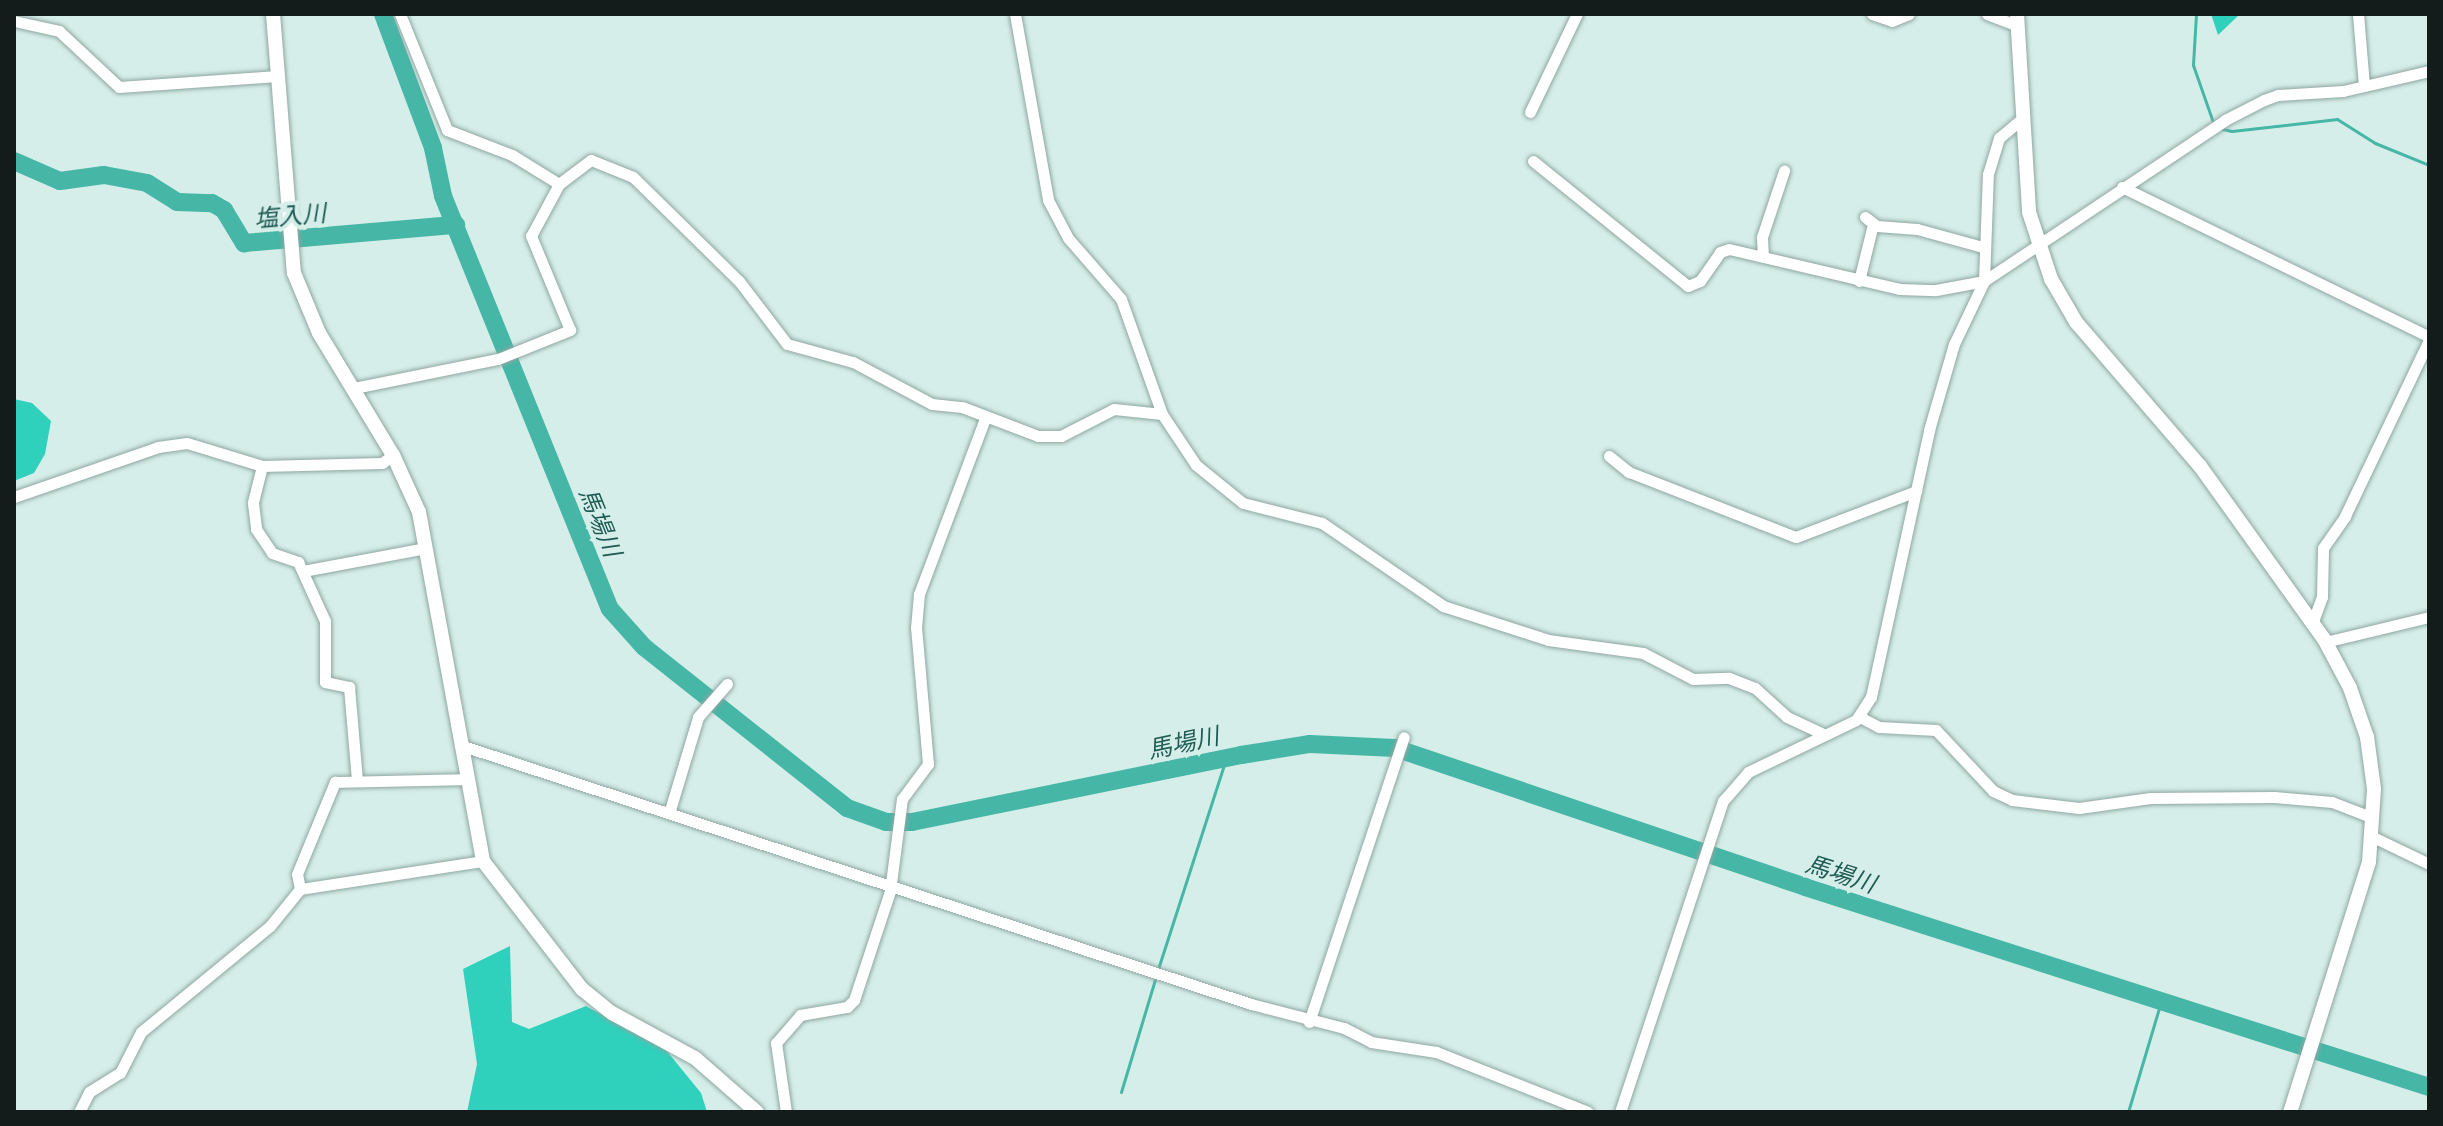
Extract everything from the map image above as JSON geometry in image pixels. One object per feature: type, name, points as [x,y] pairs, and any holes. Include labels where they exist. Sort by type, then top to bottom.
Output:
[{"type":"street","points":[[273,14],[294,273],[307,310],[393,455],[419,512],[483,861],[582,989],[612,1013],[695,1058],[757,1112]]},
{"type":"street","points":[[400,14],[447,130],[512,155],[559,184]]},
{"type":"street","points":[[1015,14],[1048,200],[1068,238],[1116,289],[1154,381],[1162,414],[1196,465],[1243,503],[1322,523],[1443,606],[1548,640],[1643,653],[1693,679],[1729,678],[1755,688],[1787,717],[1823,734]]},
{"type":"street","points":[[1530,112],[1577,14]]},
{"type":"street","points":[[1872,14],[1892,21],[1909,14]]},
{"type":"street","points":[[1987,14],[2017,20],[2028,204],[2038,246],[2076,322],[2200,466],[2325,642],[2350,688],[2367,737],[2373,837],[2325,1011],[2290,1112]]},
{"type":"street","points":[[2358,14],[2364,86]]},
{"type":"street","points":[[14,21],[59,31],[119,87],[278,76]]},
{"type":"street","points":[[1533,161],[1688,286],[1700,281],[1724,249],[1859,281],[1923,291],[1984,281],[2122,187],[2264,100],[2364,86],[2429,71]]},
{"type":"street","points":[[1620,1112],[1723,801],[1738,779],[1860,717],[1874,688],[1916,491],[1954,344],[1984,281],[1987,179],[1995,148],[2012,124],[2023,118]]},
{"type":"street","points":[[354,388],[498,359],[563,335],[571,326],[531,236],[559,184],[591,160],[633,177],[739,281],[787,344],[834,355],[925,401],[962,407],[985,418],[1049,437],[1061,436],[1114,409],[1162,414]]},
{"type":"street","points":[[1763,257],[1762,237],[1784,171]]},
{"type":"street","points":[[2122,187],[2429,338],[2345,516],[2323,548],[2322,597],[2312,624]]},
{"type":"street","points":[[1859,281],[1869,220],[1983,247]]},
{"type":"street","points":[[786,1112],[787,1096],[774,1057],[776,1043],[800,1015],[847,1007],[854,1000],[889,883],[899,834],[900,810],[929,756],[916,628],[919,594],[985,418]]},
{"type":"street","points":[[14,497],[173,445],[217,449],[262,466],[382,463],[393,455]]},
{"type":"street","points":[[1609,456],[1629,472],[1796,537],[1916,491]]},
{"type":"street","points":[[262,466],[252,508],[259,539],[272,553],[298,562],[328,631],[325,682],[349,687],[357,780]]},
{"type":"street","points":[[303,571],[426,548]]},
{"type":"street","points":[[2325,642],[2429,617]]},
{"type":"street","points":[[670,810],[698,717],[727,684]]},
{"type":"street","points":[[1860,717],[1879,727],[1936,730],[1993,791],[2012,800],[2079,808],[2150,798],[2274,797],[2332,802],[2373,818]]},
{"type":"street","points":[[1309,1022],[1404,737]]},
{"type":"street","points":[[460,745],[670,810],[1309,1022],[1336,1025],[1382,1045],[1436,1052],[1588,1112]]},
{"type":"street","points":[[300,889],[297,874],[331,786],[338,780],[466,779]]},
{"type":"street","points":[[2373,837],[2429,864]]},
{"type":"street","points":[[79,1112],[89,1092],[120,1073],[141,1032],[270,926],[300,889],[483,861]]},
{"type":"green space","points":[[2211,14],[2240,14],[2218,35]]},
{"type":"green space","points":[[14,399],[32,403],[51,421],[45,454],[34,473],[14,481]]},
{"type":"green space","points":[[510,946],[512,1022],[529,1029],[586,1006],[666,1050],[701,1093],[707,1112],[467,1112],[477,1064],[463,969]]},
{"type":"waterway","name":"馬場川","points":[[383,14],[433,148],[443,196],[610,609],[644,647],[847,808],[886,822],[912,822],[1241,755],[1310,744],[1395,748],[1805,887],[2429,1087]]},
{"type":"waterway","points":[[2196,14],[2193,65],[2213,122]]},
{"type":"waterway","points":[[2218,128],[2232,131],[2337,119],[2375,143],[2429,165]]},
{"type":"waterway","name":"塩入川","points":[[14,161],[60,181],[104,175],[147,183],[177,202],[212,203],[224,210],[244,243],[456,225]]},
{"type":"waterway","points":[[1158,969],[1226,758]]},
{"type":"waterway","points":[[1121,1092],[1156,976]]},
{"type":"waterway","points":[[2128,1112],[2161,1001]]}]
